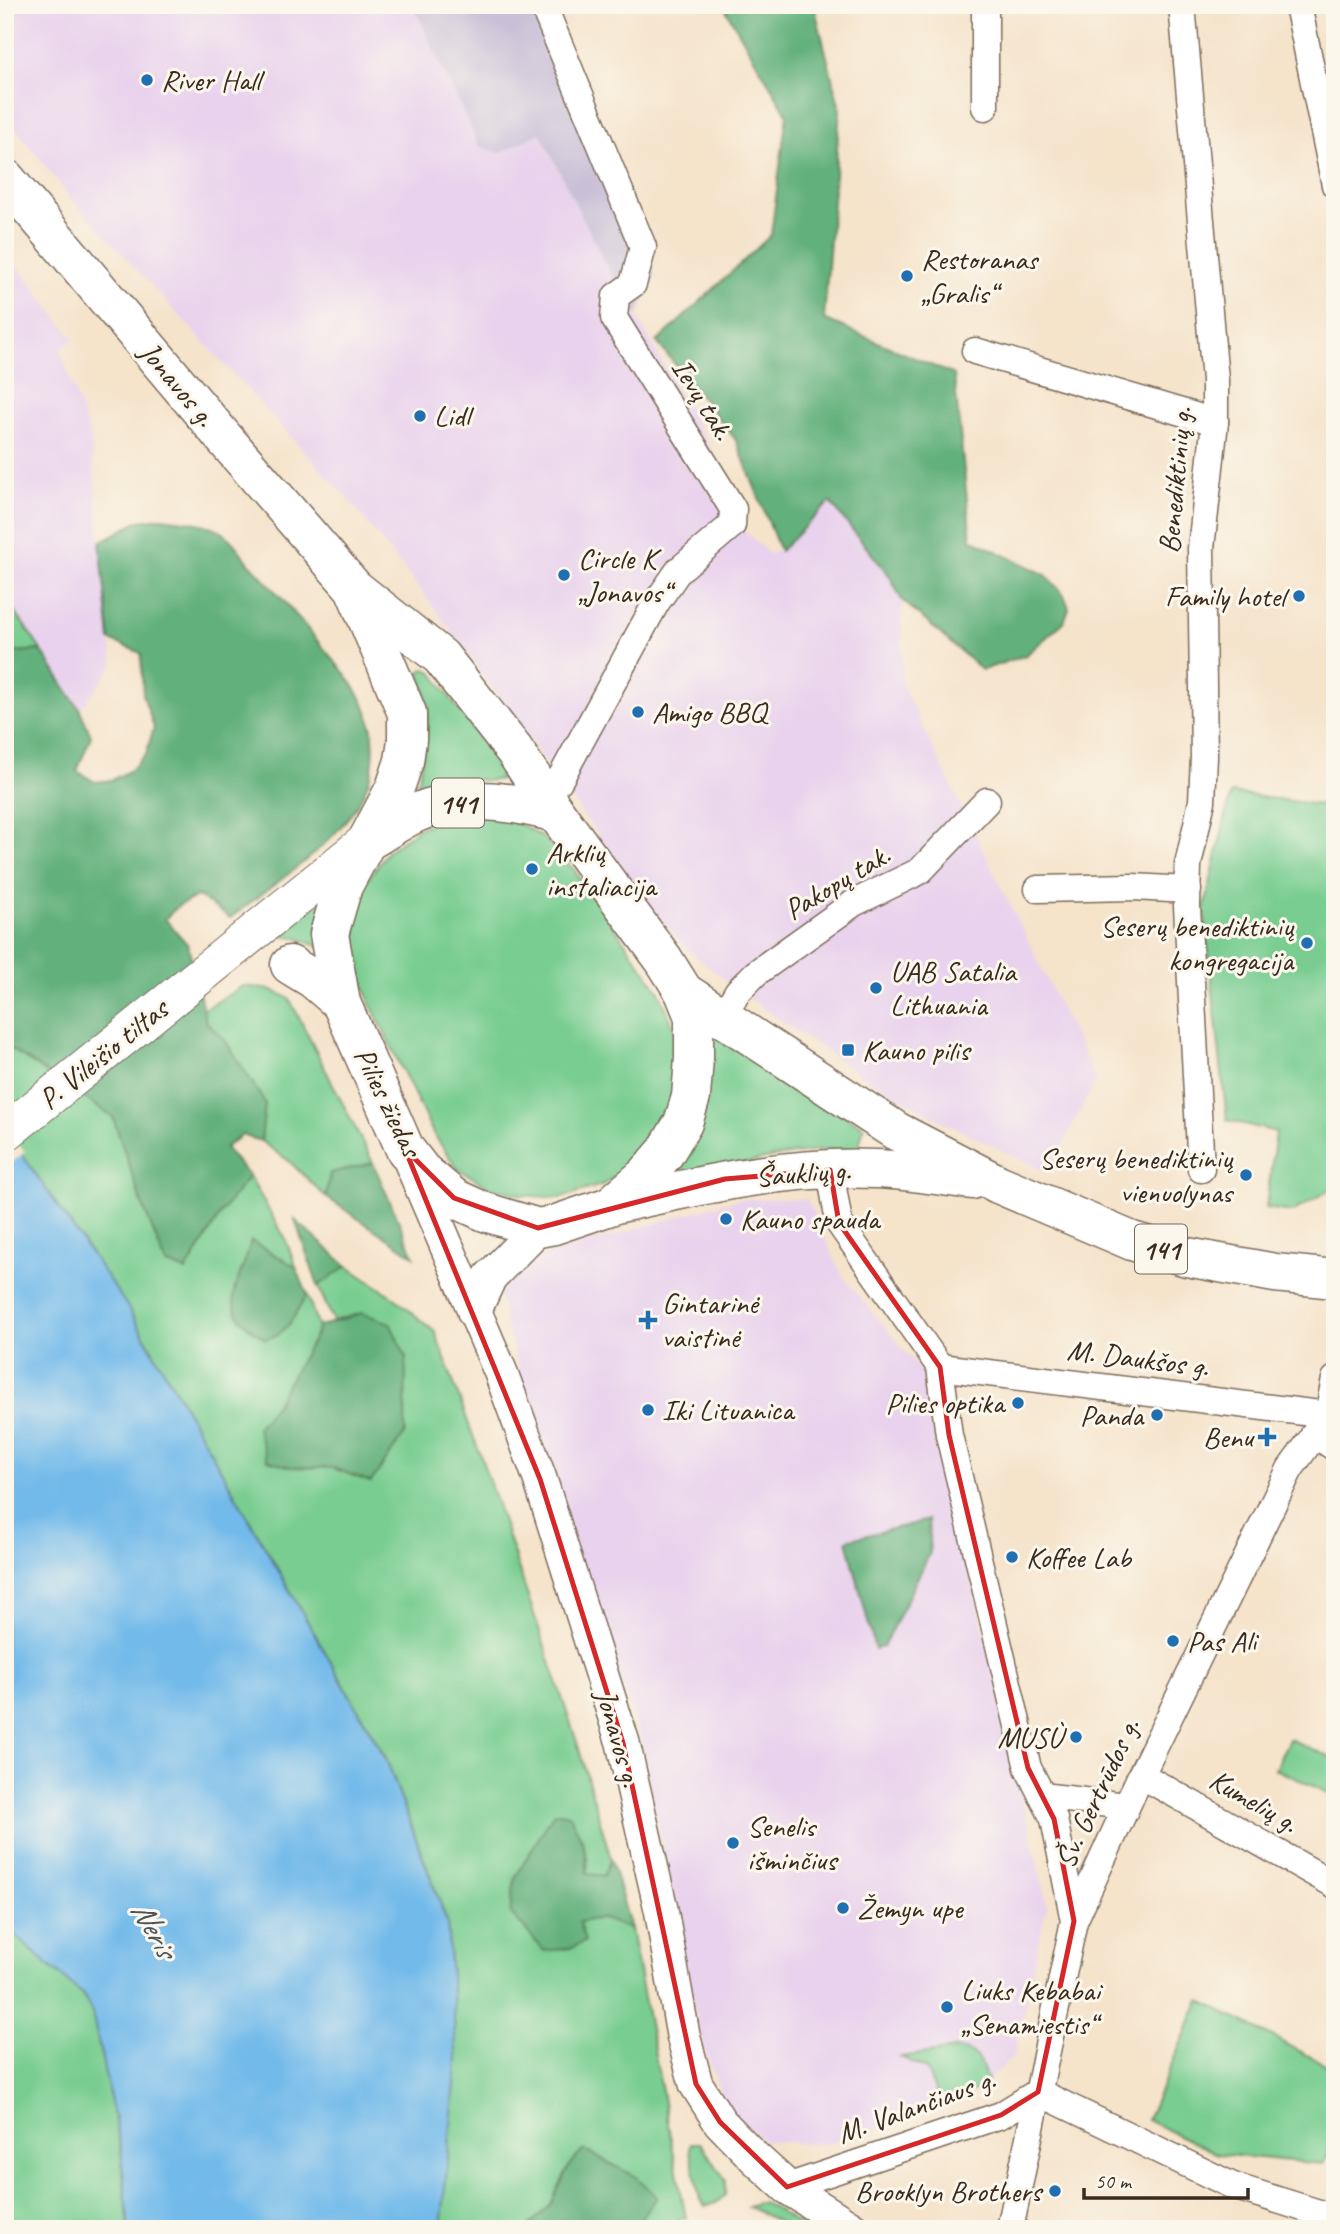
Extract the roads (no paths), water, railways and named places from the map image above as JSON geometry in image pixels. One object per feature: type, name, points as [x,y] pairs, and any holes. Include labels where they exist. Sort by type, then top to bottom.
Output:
[{"type":"main road","name":"Jonavos g.","points":[[5,178],[207,418],[354,587],[441,657],[514,750],[549,803]]},
{"type":"main road","name":"Jonavos g.","points":[[354,587],[407,713],[404,761],[395,788],[368,841]]},
{"type":"main road","name":"141","points":[[207,972],[368,841],[418,813],[454,803],[549,803],[664,960],[684,992],[722,1018]]},
{"type":"main road","name":"Pilies žiedas","points":[[368,841],[342,886],[329,934],[341,1003],[405,1149],[422,1171],[454,1198],[485,1212],[538,1228]]},
{"type":"main road","name":"141","points":[[207,972],[247,958],[270,958],[290,965],[313,979],[341,1003]]},
{"type":"main road","name":"P. Vileišio tiltas","points":[[5,1133],[207,972]]},
{"type":"main road","points":[[610,1206],[659,1161],[682,1123],[691,1097],[694,1017],[684,992]]},
{"type":"main road","name":"Šauklių g.","points":[[722,1018],[896,1131],[998,1184],[1132,1241],[1187,1257],[1334,1285]]},
{"type":"main road","name":"Šauklių g.","points":[[610,1206],[725,1179],[830,1170],[875,1169],[998,1184]]},
{"type":"main road","name":"141","points":[[538,1228],[610,1206]]},
{"type":"street","name":"Ievų tak.","points":[[543,5],[643,247],[633,284],[617,296],[614,318],[733,509],[732,525],[679,570],[656,603],[549,803]]},
{"type":"street","points":[[985,5],[985,107]]},
{"type":"street","name":"Benediktinių g.","points":[[1182,5],[1215,380],[1214,422],[1200,548],[1204,757],[1202,801],[1188,865],[1201,1169]]},
{"type":"street","points":[[1298,5],[1335,186]]},
{"type":"street","points":[[975,351],[1214,422]]},
{"type":"street","name":"Pakopų tak.","points":[[722,1018],[738,991],[756,973],[854,903],[920,871],[987,801]]},
{"type":"street","points":[[1038,889],[1133,887],[1188,890]]},
{"type":"street","name":"Jonavos g.","points":[[405,1149],[501,1373],[540,1479],[623,1744],[660,1909],[683,2035],[696,2084],[719,2122],[755,2158],[788,2187],[853,2229]]},
{"type":"street","points":[[830,1170],[839,1223],[940,1367],[949,1435],[1024,1755],[1054,1819],[1074,1921]]},
{"type":"street","points":[[474,1312],[490,1278],[538,1228]]},
{"type":"street","name":"M. Daukšos g.","points":[[940,1367],[1328,1426]]},
{"type":"street","name":"Šv. Gertrūdos g.","points":[[1010,2229],[1074,1921],[1126,1806],[1290,1469],[1328,1426],[1335,1379]]},
{"type":"street","name":"Kumelių g.","points":[[1141,1775],[1335,1885]]},
{"type":"street","points":[[1042,1796],[1126,1806]]},
{"type":"street","name":"M. Valančiaus g.","points":[[788,2187],[1000,2115],[1038,2092],[1233,2186],[1335,2218]]},
{"type":"water","name":"Neris","points":[[5,1130],[127,1306],[386,1759],[447,1922],[457,2063],[441,2229],[129,2229],[121,2149],[92,2012],[83,1995],[5,1927]]},
{"type":"place","name":"River Hall","points":[[147,80]]},
{"type":"place","name":"Restoranas „Gralis“","points":[[907,276]]},
{"type":"place","name":"Lidl","points":[[420,416]]},
{"type":"place","name":"Circle K „Jonavos“","points":[[564,575]]},
{"type":"place","name":"Family hotel","points":[[1299,596]]},
{"type":"place","name":"Amigo BBQ","points":[[638,712]]},
{"type":"place","name":"Arklių instaliacija","points":[[532,869]]},
{"type":"place","name":"Seserų benediktinių kongregacija","points":[[1307,943]]},
{"type":"place","name":"UAB Satalia Lithuania","points":[[876,988]]},
{"type":"place","name":"Kauno pilis","points":[[848,1050]]},
{"type":"place","name":"Seserų benediktinių vienuolynas","points":[[1246,1175]]},
{"type":"place","name":"Kauno spauda","points":[[726,1219]]},
{"type":"place","name":"Gintarinė vaistinė","points":[[648,1320]]},
{"type":"place","name":"Pilies optika","points":[[1018,1403]]},
{"type":"place","name":"Iki Lituanica","points":[[648,1410]]},
{"type":"place","name":"Panda","points":[[1157,1415]]},
{"type":"place","name":"Benu","points":[[1267,1437]]},
{"type":"place","name":"Koffee Lab","points":[[1012,1557]]},
{"type":"place","name":"Pas Ali","points":[[1173,1641]]},
{"type":"place","name":"MUSÙ","points":[[1076,1737]]},
{"type":"place","name":"Senelis išminčius","points":[[733,1843]]},
{"type":"place","name":"Žemyn upe","points":[[843,1908]]},
{"type":"place","name":"Liuks Kebabai „Senamiestis“","points":[[947,2007]]},
{"type":"place","name":"Brooklyn Brothers","points":[[1055,2191]]}]
